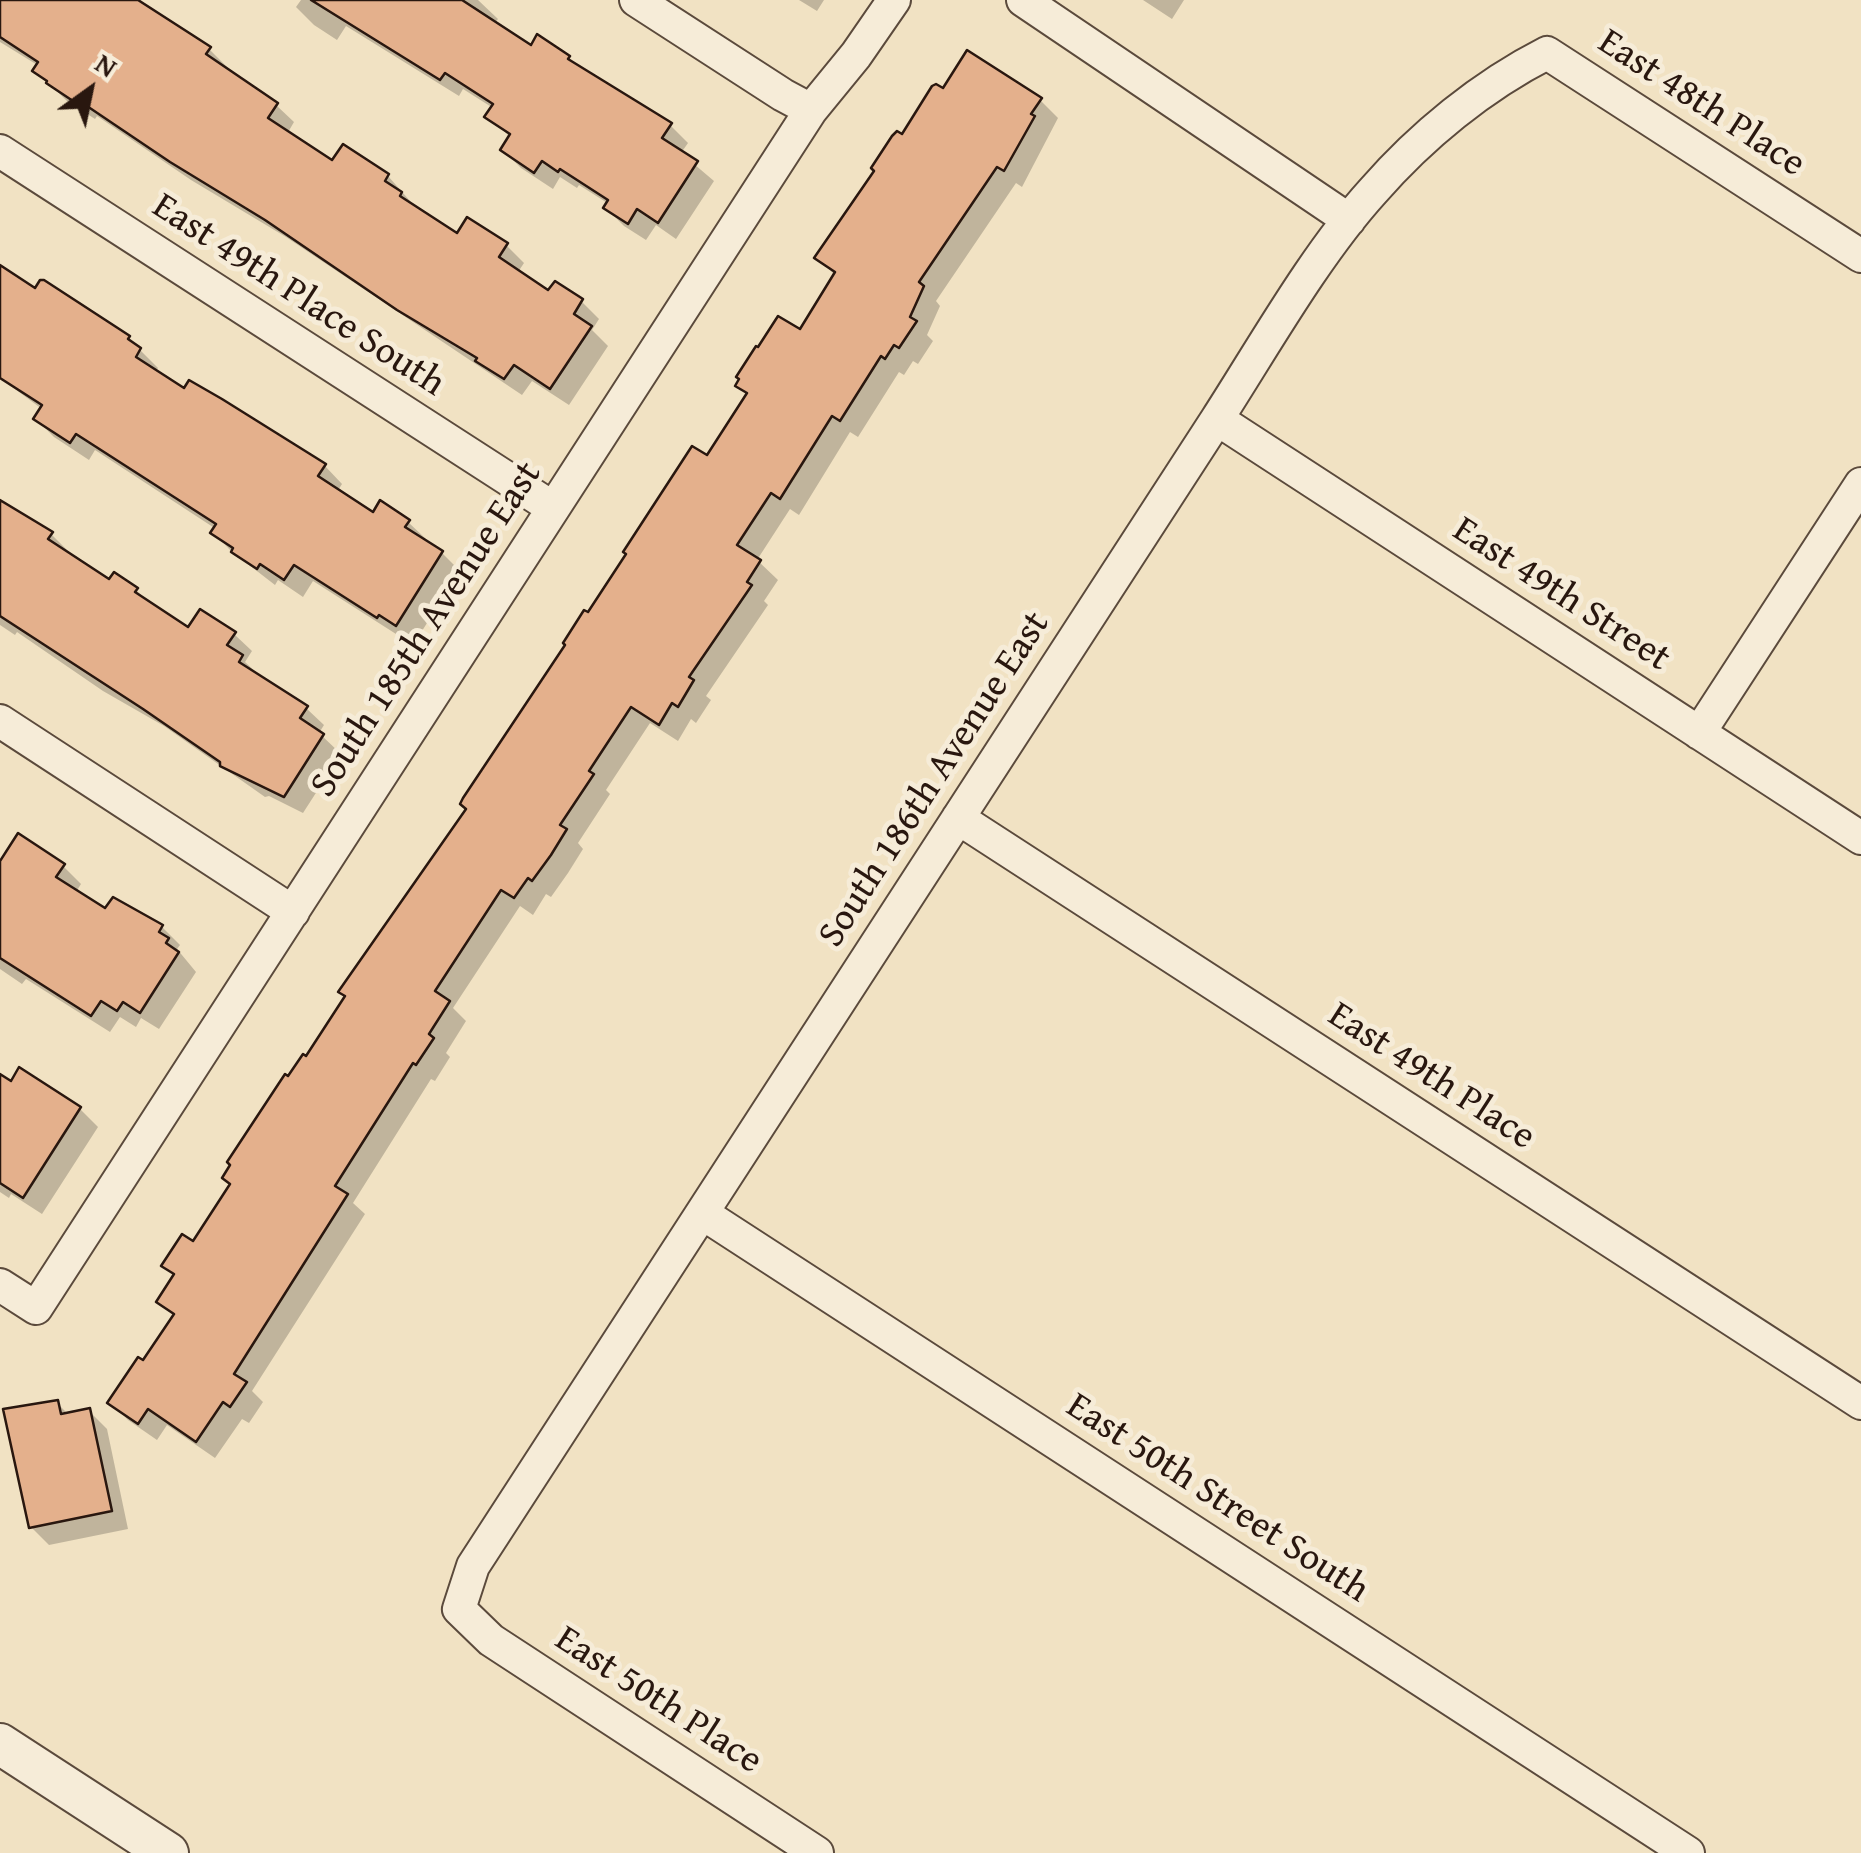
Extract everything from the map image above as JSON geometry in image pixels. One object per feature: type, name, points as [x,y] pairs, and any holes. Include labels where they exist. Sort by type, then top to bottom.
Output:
[{"type":"street","points":[[636,0],[811,110]]},
{"type":"street","name":"South 185th Avenue East","points":[[0,1285],[36,1308],[811,110],[894,0]]},
{"type":"street","points":[[1022,0],[1349,220]]},
{"type":"street","name":"South 186th Avenue East","points":[[459,1610],[473,1566],[1349,220],[1373,190],[1439,128],[1505,74],[1547,53]]},
{"type":"street","name":"East 48th Place","points":[[1547,53],[1861,256]]},
{"type":"street","name":"East 49th Place South","points":[[0,151],[553,508]]},
{"type":"street","name":"East 49th Street","points":[[1216,419],[1861,838]]},
{"type":"street","points":[[1700,733],[1861,484]]},
{"type":"street","points":[[0,721],[293,912]]},
{"type":"street","name":"East 49th Place","points":[[958,818],[1861,1403]]},
{"type":"street","name":"East 50th Street South","points":[[702,1213],[1688,1853]]},
{"type":"street","name":"East 50th Place","points":[[459,1610],[491,1640],[817,1853]]},
{"type":"street","points":[[0,1744],[168,1853]]},
{"type":"building","points":[[0,0],[138,0],[211,47],[206,54],[278,103],[268,118],[332,160],[343,144],[389,174],[385,181],[402,192],[400,196],[457,233],[467,217],[508,243],[499,257],[548,290],[555,281],[583,299],[574,314],[592,326],[550,389],[514,365],[504,379],[265,220],[46,83],[32,71],[38,62],[0,37]]},
{"type":"building","points":[[311,0],[462,0],[531,45],[537,34],[570,56],[568,59],[672,123],[662,138],[698,161],[658,223],[637,209],[628,224],[603,208],[608,200],[560,169],[558,172],[542,161],[534,173],[500,150],[510,134],[484,117],[493,104],[445,73],[440,80]]},
{"type":"building","points":[[967,50],[1042,98],[1004,171],[997,167],[919,282],[924,286],[910,317],[917,321],[899,348],[894,345],[885,359],[881,356],[840,421],[832,416],[780,499],[771,493],[737,545],[761,560],[747,582],[752,585],[689,677],[694,680],[678,707],[672,703],[659,725],[631,707],[589,771],[594,774],[560,825],[567,829],[551,855],[514,898],[501,890],[435,991],[450,1001],[429,1034],[434,1038],[416,1065],[413,1063],[335,1186],[348,1194],[234,1374],[247,1382],[230,1407],[223,1402],[196,1442],[148,1409],[138,1424],[107,1403],[174,1314],[156,1302],[174,1274],[161,1266],[182,1234],[193,1241],[230,1184],[222,1178],[230,1165],[227,1162],[285,1074],[288,1076],[303,1054],[306,1056],[345,996],[338,992],[466,809],[460,804],[463,798],[584,610],[588,612],[626,554],[623,552],[692,446],[707,455],[747,393],[735,386],[739,379],[736,377],[756,346],[778,316],[800,329],[835,272],[814,258],[874,171],[871,168],[892,136],[897,131],[902,134],[932,86],[943,88]]},
{"type":"building","points":[[0,265],[35,288],[44,280],[130,336],[128,339],[141,348],[136,357],[184,388],[189,380],[326,464],[318,476],[373,512],[380,500],[410,520],[405,527],[443,551],[396,626],[294,565],[284,580],[260,564],[257,569],[210,533],[216,524],[76,434],[70,443],[33,419],[42,405],[0,378]]},
{"type":"building","points":[[0,500],[53,532],[48,539],[109,579],[114,572],[138,588],[135,592],[188,627],[200,609],[236,632],[227,645],[243,655],[239,662],[308,706],[300,718],[324,734],[284,797],[220,766],[220,762],[143,709],[0,616]]},
{"type":"building","points":[[18,833],[65,864],[56,877],[105,908],[113,897],[163,925],[159,932],[179,952],[140,1013],[123,1002],[117,1011],[101,1001],[91,1016],[0,958],[0,861]]},
{"type":"building","points":[[19,1067],[81,1107],[23,1198],[0,1183],[0,1074],[11,1081]]},
{"type":"building","points":[[58,1400],[61,1414],[90,1408],[112,1511],[29,1528],[3,1409]]}]
